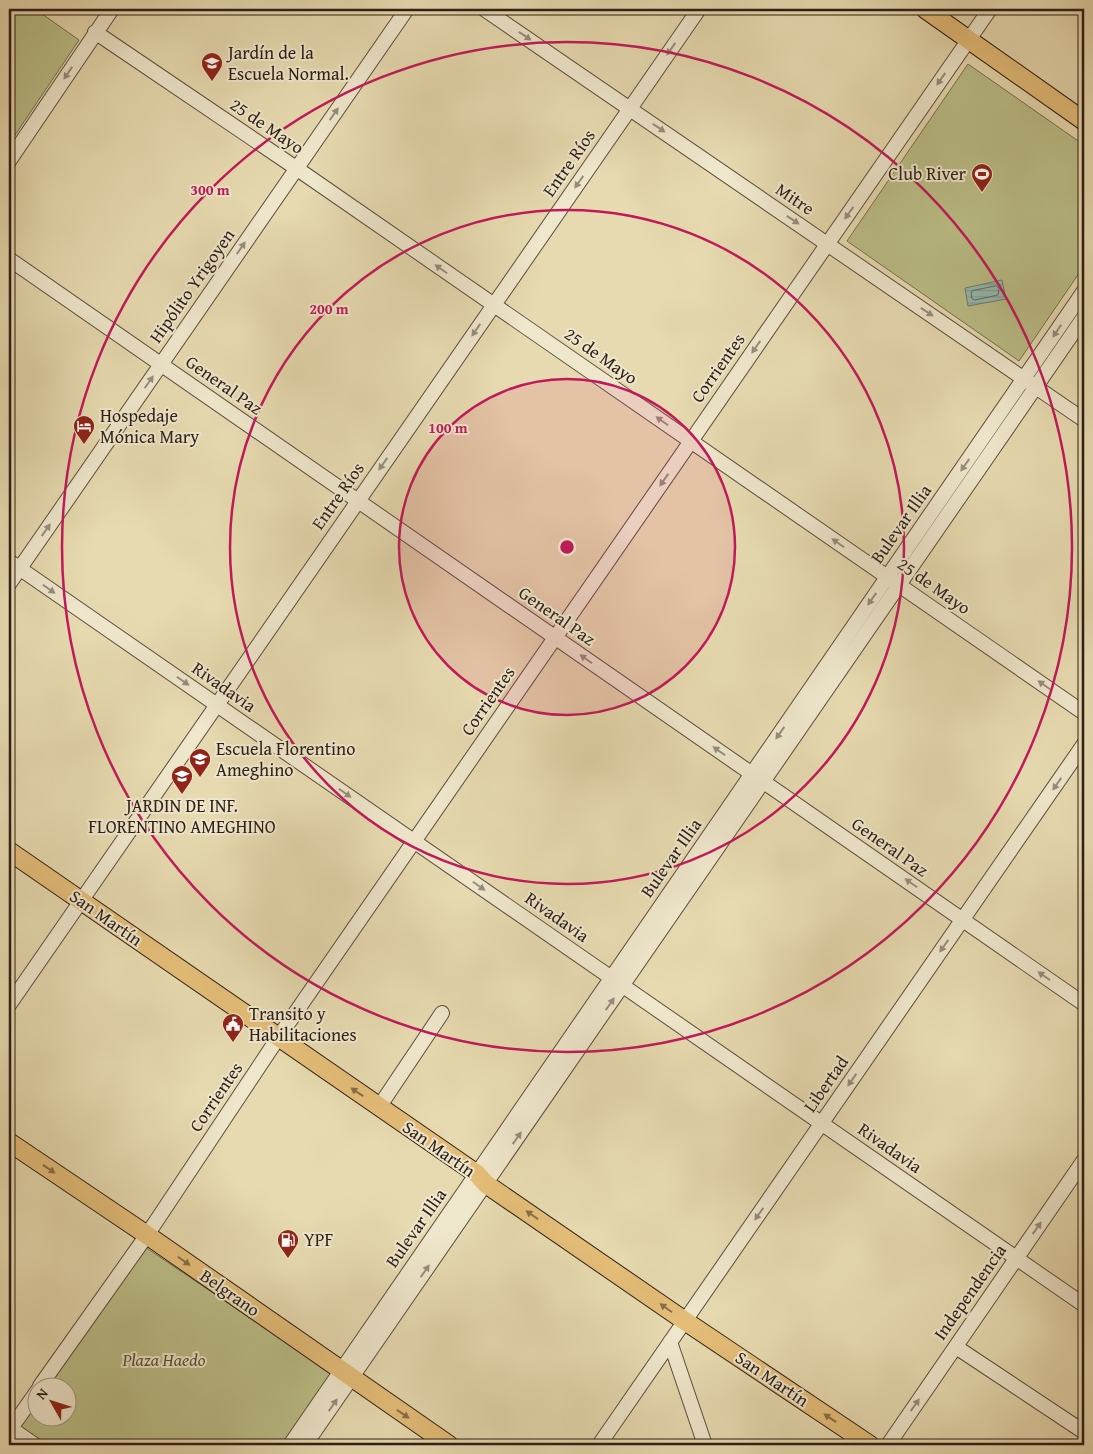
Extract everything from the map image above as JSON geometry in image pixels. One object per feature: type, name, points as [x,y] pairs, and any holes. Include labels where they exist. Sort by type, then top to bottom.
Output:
[{"type":"main road","points":[[925,9],[1084,121]]},
{"type":"main road","name":"San Martín","points":[[9,851],[380,1107],[685,1321],[870,1445]]},
{"type":"main road","name":"Belgrano","points":[[9,1142],[147,1235],[449,1445]]},
{"type":"street","points":[[9,161],[112,9]]},
{"type":"street","name":"Hipólito Yrigoyen","points":[[9,584],[14,565],[161,364],[407,9]]},
{"type":"street","name":"Mitre","points":[[484,9],[1084,420]]},
{"type":"street","name":"Entre Ríos","points":[[9,1004],[699,9]]},
{"type":"street","name":"Corrientes","points":[[47,1376],[147,1235],[278,1038],[990,9]]},
{"type":"street","name":"25 de Mayo","points":[[95,32],[296,168],[1084,712]]},
{"type":"street","name":"General Paz","points":[[9,259],[1084,1004]]},
{"type":"street","name":"Bulevar Illia","points":[[758,778],[888,577],[1084,291]]},
{"type":"street","name":"Bulevar Illia","points":[[290,1445],[346,1374],[758,778],[899,585],[1084,317]]},
{"type":"street","name":"Rivadavia","points":[[14,565],[1084,1305]]},
{"type":"street","name":"Libertad","points":[[599,1445],[1084,744]]},
{"type":"street","points":[[380,1107],[442,1013]]},
{"type":"street","name":"Independencia","points":[[888,1445],[1084,1160]]},
{"type":"street","points":[[670,1342],[705,1445]]},
{"type":"street","points":[[956,1347],[1084,1432]]},
{"type":"street","name":"Bulevar Illia","points":[[305,1445],[346,1374]]},
{"type":"street","points":[[28,1404],[10,1429],[36,1445]]},
{"type":"green space","points":[[9,9],[35,9],[79,40],[9,144]]},
{"type":"green space","name":"Club River","points":[[968,64],[1084,145],[1084,266],[1019,361],[847,241]]},
{"type":"green space","name":"Plaza Haedo","points":[[142,1245],[333,1374],[285,1445],[41,1445],[16,1428],[28,1410],[28,1426],[78,1426],[78,1376],[51,1376]]},
{"type":"water","points":[[1002,280],[1006,299],[968,306],[965,288]]},
{"type":"place","name":"Jardín de la Escuela Normal.","points":[[212,82]]},
{"type":"place","name":"Club River","points":[[982,193]]},
{"type":"place","name":"Hospedaje Mónica Mary","points":[[84,445]]},
{"type":"place","name":"Escuela Florentino Ameghino","points":[[200,778]]},
{"type":"place","name":"JARDIN DE INF. FLORENTINO AMEGHINO","points":[[182,795]]},
{"type":"place","name":"Transito y Habilitaciones","points":[[233,1043]]},
{"type":"place","name":"YPF","points":[[288,1259]]}]
